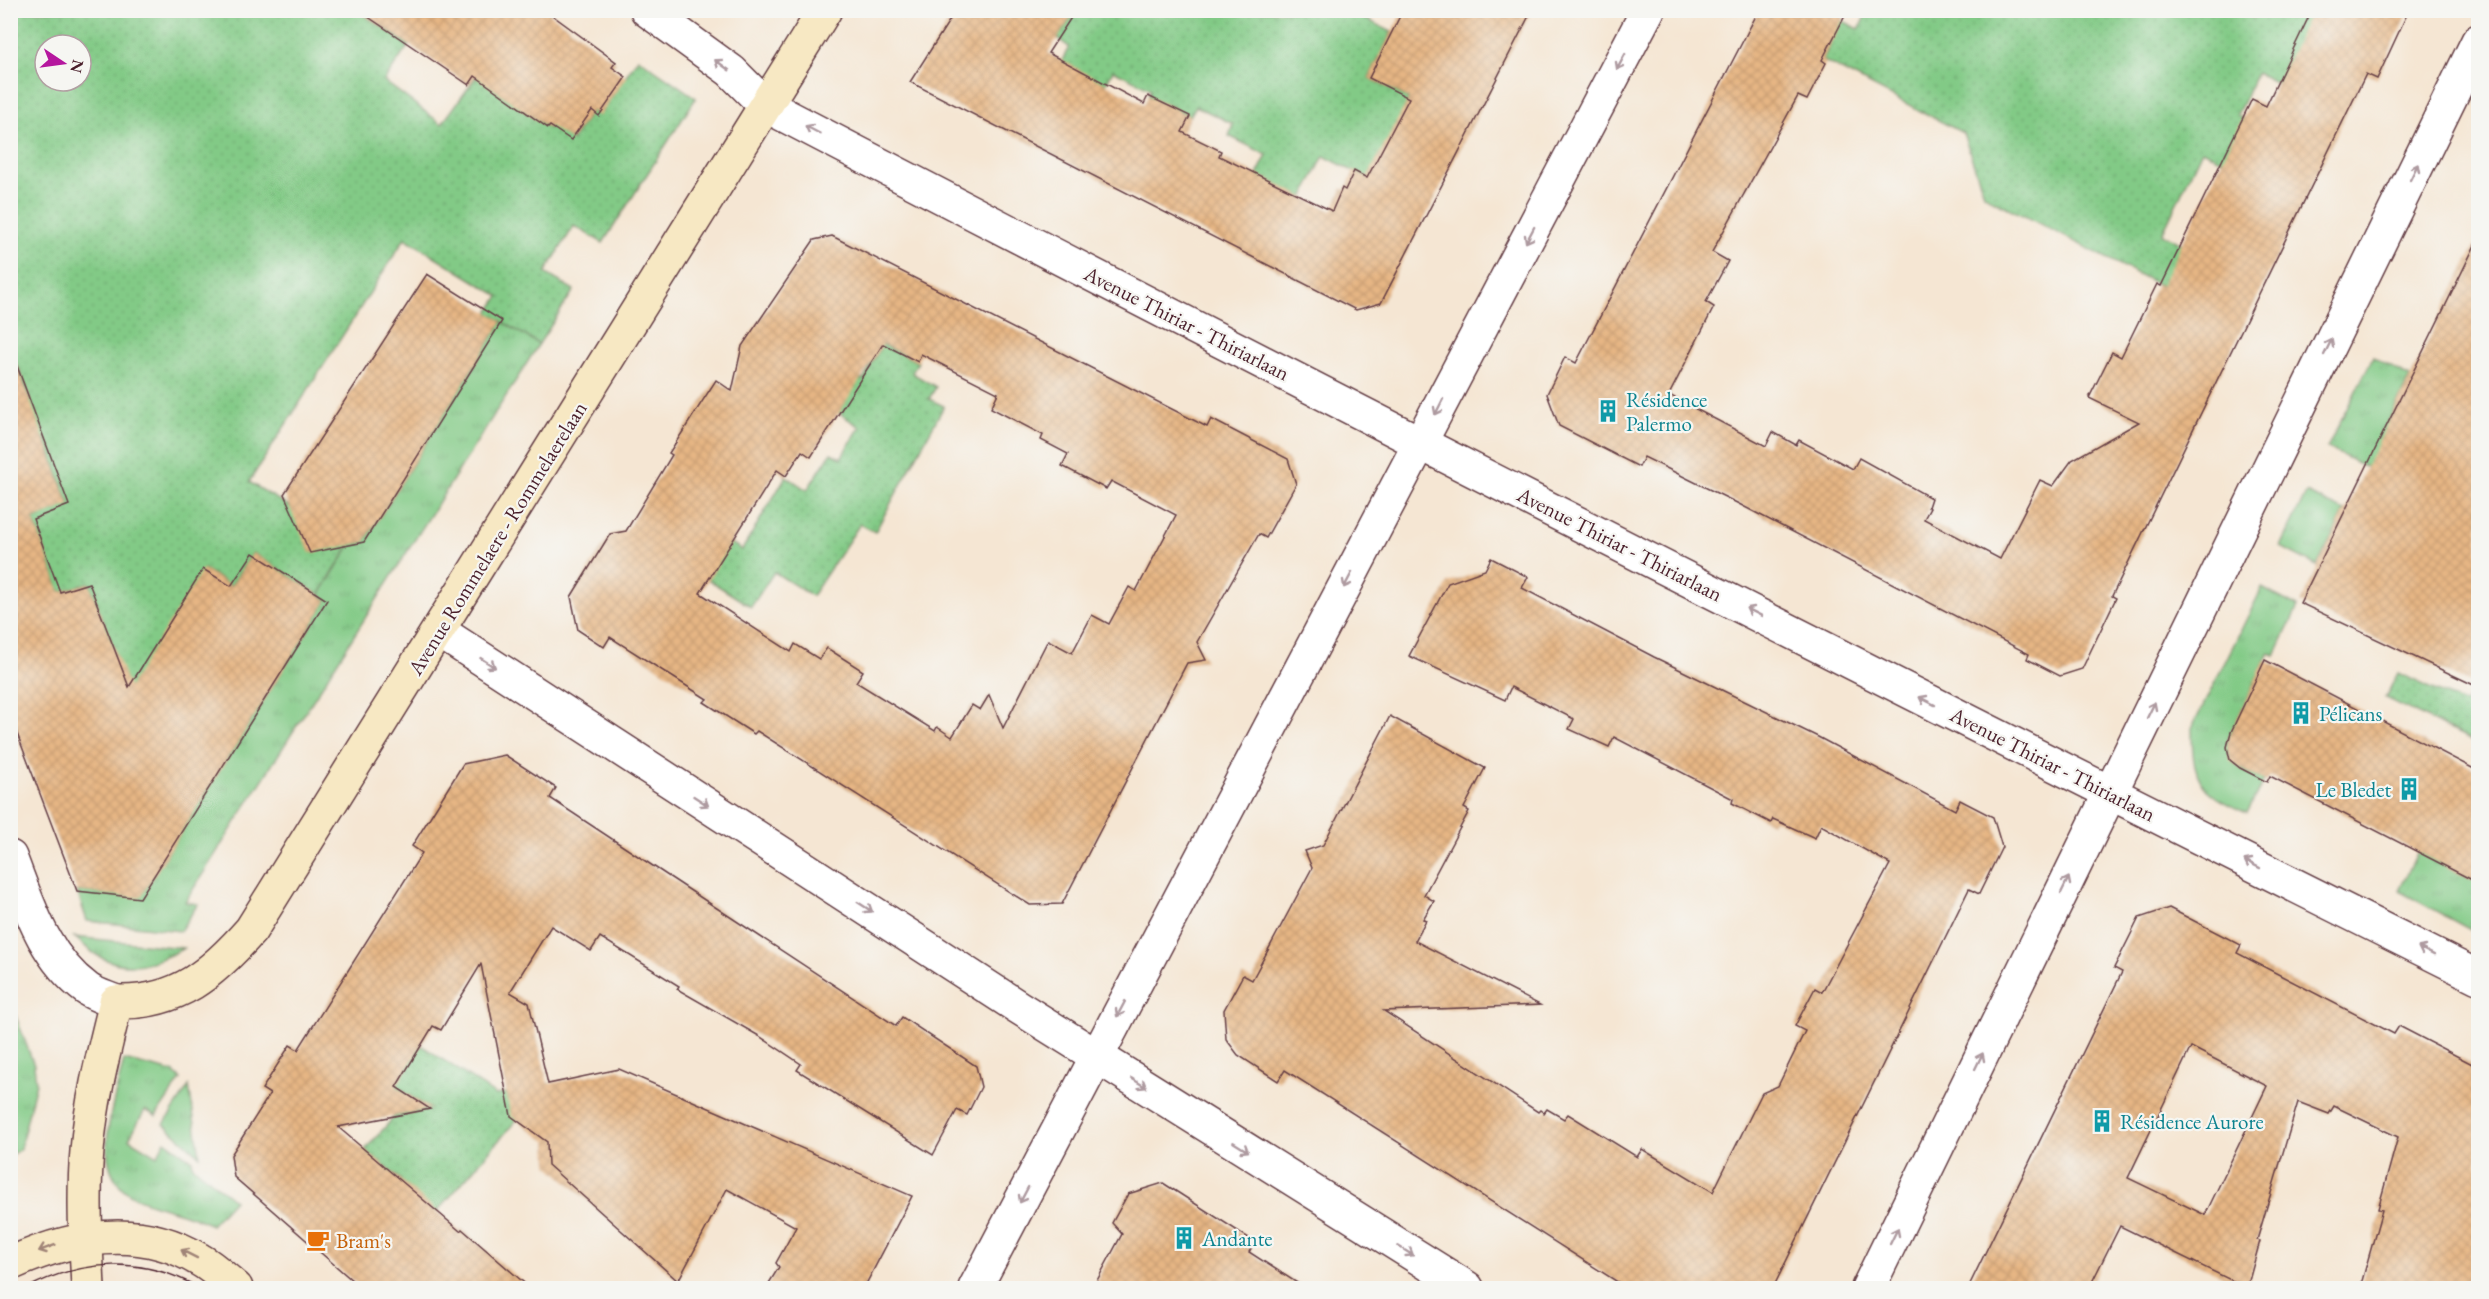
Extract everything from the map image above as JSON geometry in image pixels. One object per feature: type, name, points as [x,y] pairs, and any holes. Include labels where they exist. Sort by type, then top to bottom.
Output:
[{"type":"street","name":"Avenue Thiriar - Thiriarlaan","points":[[647,10],[731,70],[765,105],[2110,794],[2478,977]]},
{"type":"street","name":"Avenue Rommelaere - Rommelaerelaan","points":[[117,1002],[142,1003],[170,995],[200,979],[226,958],[251,930],[825,10]]},
{"type":"street","points":[[975,1288],[1648,10]]},
{"type":"street","points":[[1868,1288],[2478,41]]},
{"type":"street","points":[[439,631],[1096,1056],[1467,1288]]},
{"type":"street","points":[[10,857],[34,921],[47,946],[65,969],[88,990],[117,1002],[95,1094],[87,1148],[85,1200],[88,1288]]},
{"type":"street","points":[[10,1264],[59,1244],[86,1239],[122,1237],[159,1242],[201,1260],[236,1288]]},
{"type":"green space","points":[[340,10],[344,13],[358,11],[409,45],[384,81],[442,124],[524,11],[551,11],[539,27],[542,78],[520,108],[548,128],[550,125],[572,140],[592,110],[599,115],[638,58],[696,98],[603,243],[574,226],[545,273],[574,290],[539,344],[488,313],[499,296],[405,238],[249,482],[351,544],[319,595],[253,553],[231,586],[204,569],[133,722],[114,649],[89,583],[60,592],[33,519],[69,504],[45,439],[11,451],[11,407],[30,399],[11,348],[11,320],[15,318],[11,305],[11,11]]},
{"type":"green space","points":[[1868,10],[2242,10],[2241,13],[2252,18],[2274,11],[2292,10],[2310,14],[2331,24],[2277,83],[2257,73],[2237,115],[2254,124],[2234,166],[2202,150],[2162,234],[2195,250],[2175,293],[1991,199],[1984,194],[1963,133],[1822,60],[1830,46],[1821,42],[1835,17],[1859,29]]},
{"type":"green space","points":[[1076,11],[1350,11],[1392,32],[1369,78],[1409,98],[1374,182],[1324,156],[1303,198],[1257,175],[1267,155],[1229,136],[1233,124],[1196,106],[1190,116],[1148,96],[1151,89],[1113,70],[1097,101],[1058,68],[1069,47],[1057,38]]},
{"type":"green space","points":[[502,321],[539,344],[185,902],[198,904],[180,931],[87,921],[77,891],[140,897],[327,600],[319,595],[351,544],[364,542]]},
{"type":"green space","points":[[882,344],[918,362],[912,373],[936,387],[929,399],[944,406],[875,532],[860,524],[812,596],[774,572],[751,607],[679,561],[711,530],[742,550],[786,476],[807,490],[831,453],[841,458],[860,427],[833,409],[857,375],[863,380]]},
{"type":"green space","points":[[2373,357],[2410,377],[2388,422],[2478,466],[2478,522],[2327,448]]},
{"type":"green space","points":[[2306,493],[2345,511],[2317,566],[2281,547]]},
{"type":"green space","points":[[2262,588],[2298,607],[2275,655],[2269,653],[2228,739],[2229,755],[2237,766],[2264,780],[2247,813],[2217,798],[2206,789],[2197,773],[2193,755],[2192,728]]},
{"type":"green space","points":[[2398,673],[2465,704],[2478,677],[2478,743],[2385,698]]},
{"type":"green space","points":[[2418,851],[2478,883],[2478,934],[2399,891]]},
{"type":"green space","points":[[74,937],[184,948],[153,962],[122,964],[111,962],[97,955]]},
{"type":"green space","points":[[10,1001],[34,1065],[36,1083],[20,1149],[11,1155]]},
{"type":"green space","points":[[421,1045],[496,1095],[548,1084],[429,1221],[395,1188],[401,1180],[365,1150],[395,1116],[430,1109],[385,1080],[406,1069]]},
{"type":"green space","points":[[124,1060],[173,1072],[181,1079],[156,1116],[145,1110],[129,1139],[157,1156],[165,1141],[192,1160],[192,1165],[234,1200],[211,1225],[146,1202],[126,1192],[114,1177],[108,1160],[107,1140]]},
{"type":"green space","points":[[189,1086],[200,1156],[164,1124]]},
{"type":"building","points":[[358,10],[545,10],[616,62],[612,67],[626,77],[599,116],[592,110],[571,140],[550,126],[548,128],[475,76],[469,85]]},
{"type":"building","points":[[956,10],[1076,10],[1048,53],[1144,104],[1148,96],[1190,116],[1182,132],[1221,151],[1219,156],[1332,211],[1342,188],[1345,190],[1354,171],[1367,178],[1409,98],[1369,78],[1403,10],[1532,10],[1381,303],[1356,310],[910,82]]},
{"type":"building","points":[[1759,10],[1848,10],[1822,60],[1826,63],[1807,100],[1798,96],[1712,252],[1728,261],[1706,302],[1714,307],[1669,395],[1766,446],[1773,432],[1796,445],[1799,440],[1853,469],[1859,458],[1931,498],[1928,507],[1930,508],[1924,519],[2000,559],[2040,480],[2053,486],[2072,460],[2139,422],[2089,398],[2112,352],[2121,357],[2157,284],[2161,286],[2252,99],[2266,106],[2312,10],[2409,10],[2377,79],[2366,74],[2112,596],[2116,598],[2082,669],[2060,676],[2027,659],[2029,654],[1737,503],[1644,457],[1639,467],[1559,426],[1547,394],[1565,357],[1576,363]]},
{"type":"building","points":[[832,236],[1207,427],[1211,419],[1288,459],[1296,484],[1266,538],[1259,534],[1197,642],[1206,660],[1187,663],[1062,904],[1030,905],[757,731],[754,734],[704,702],[707,699],[610,637],[604,647],[578,630],[571,597],[610,534],[626,531],[672,455],[669,453],[716,380],[732,391],[742,346],[814,240]],"holes":[[[883,344],[918,362],[921,354],[998,393],[991,408],[1043,435],[1041,440],[1068,454],[1062,466],[1106,489],[1111,481],[1176,515],[1136,591],[1129,587],[1109,624],[1092,615],[1072,653],[1048,640],[1003,728],[989,695],[980,710],[972,705],[952,737],[937,727],[935,731],[856,682],[863,671],[827,648],[819,659],[795,644],[791,652],[700,593],[777,470],[786,476],[802,451],[811,457]]]},
{"type":"building","points":[[2478,239],[2478,687],[2300,603]]},
{"type":"building","points":[[427,274],[502,321],[364,542],[310,553],[284,494]]},
{"type":"building","points":[[10,358],[14,358],[69,505],[33,519],[60,592],[89,583],[129,687],[203,569],[231,586],[253,553],[327,600],[140,898],[77,891],[10,715]]},
{"type":"building","points":[[1491,558],[1528,577],[1522,588],[1654,657],[1818,737],[1955,810],[1960,800],[1993,817],[2002,847],[1979,894],[1969,889],[1773,1288],[1627,1288],[1285,1070],[1278,1081],[1238,1055],[1226,1039],[1224,1010],[1243,975],[1252,980],[1312,868],[1305,851],[1323,845],[1390,716],[1485,768],[1464,808],[1469,811],[1424,895],[1434,901],[1423,919],[1426,920],[1415,941],[1540,1005],[1384,1011],[1538,1112],[1540,1110],[1544,1113],[1547,1109],[1564,1119],[1568,1114],[1637,1157],[1642,1149],[1713,1192],[1762,1093],[1778,1086],[1805,1031],[1795,1026],[1815,988],[1822,992],[1890,864],[1821,825],[1815,838],[1773,819],[1771,823],[1732,803],[1733,799],[1614,737],[1609,747],[1569,729],[1574,719],[1511,687],[1505,700],[1409,656],[1448,583],[1485,570]]},
{"type":"building","points":[[2265,660],[2478,771],[2478,883],[2270,776],[2267,782],[2230,760],[2227,747],[2231,732]]},
{"type":"building","points":[[505,755],[556,788],[550,798],[665,874],[896,1026],[902,1017],[976,1066],[981,1087],[967,1115],[957,1110],[933,1155],[797,1070],[801,1064],[759,1036],[677,989],[679,986],[600,937],[591,951],[551,926],[510,992],[529,1003],[548,1084],[619,1069],[912,1196],[864,1288],[766,1288],[779,1267],[776,1263],[796,1227],[727,1189],[678,1281],[548,1165],[547,1142],[511,1116],[481,964],[441,1030],[433,1026],[396,1087],[430,1109],[338,1127],[530,1288],[361,1288],[234,1177],[231,1155],[270,1094],[262,1089],[290,1045],[298,1050],[422,853],[412,846],[463,764]]},
{"type":"building","points":[[2169,908],[2241,945],[2237,953],[2394,1034],[2399,1026],[2478,1067],[2478,1288],[2360,1288],[2382,1210],[2378,1209],[2398,1137],[2334,1106],[2329,1114],[2298,1102],[2257,1240],[2260,1241],[2247,1288],[2120,1226],[2089,1288],[1968,1288],[2122,972],[2114,968],[2139,918]],"holes":[[[2191,1047],[2267,1086],[2205,1215],[2128,1178]]]},
{"type":"building","name":"Andante","points":[[1163,1183],[1255,1242],[1249,1252],[1305,1288],[1093,1288],[1122,1234],[1112,1223],[1128,1194]]},
{"type":"tram line","points":[[27,1288],[69,1271],[113,1265],[157,1270],[199,1288]]},
{"type":"tram line","points":[[110,1288],[117,1288]]},
{"type":"place","name":"Résidence Palermo","points":[[1608,411]]},
{"type":"place","name":"Pélicans","points":[[2301,713]]},
{"type":"place","name":"Le Bledet","points":[[2409,789]]},
{"type":"place","name":"Résidence Aurore","points":[[2102,1121]]},
{"type":"place","name":"Andante","points":[[1184,1238]]},
{"type":"place","name":"Bram's","points":[[318,1240]]}]
